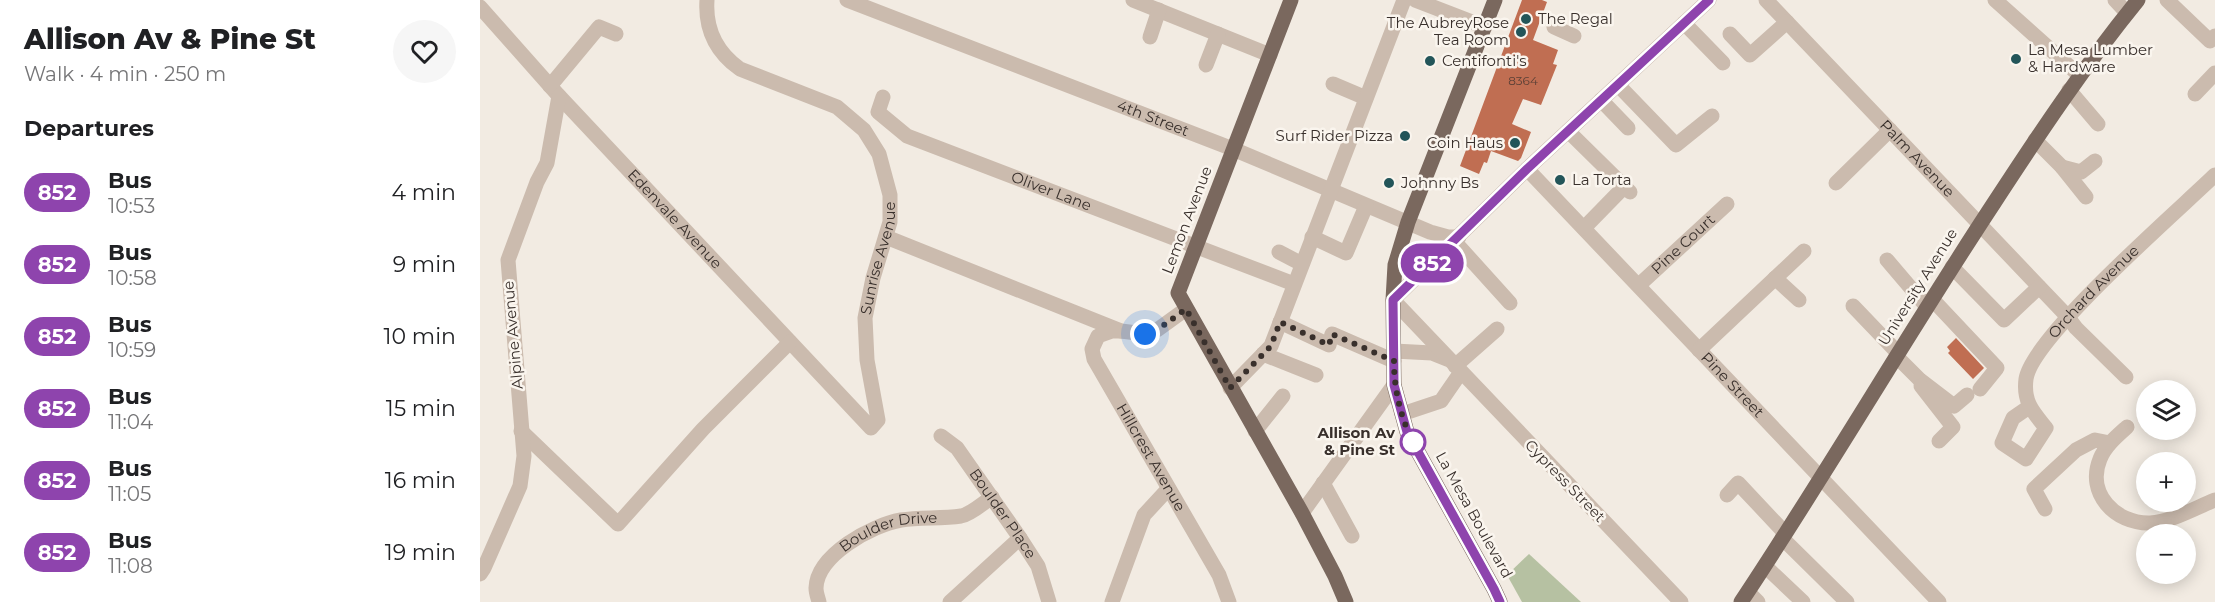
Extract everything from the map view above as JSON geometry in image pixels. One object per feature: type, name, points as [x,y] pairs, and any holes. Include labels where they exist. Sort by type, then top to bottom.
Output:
[{"type":"main road","name":"Lemon Avenue","points":[[1291,0],[1178,293],[1302,513],[1346,602]]},
{"type":"main road","name":"La Mesa Boulevard","points":[[1495,0],[1408,222],[1395,265],[1393,300],[1394,385],[1407,432],[1500,602]]},
{"type":"main road","name":"University Avenue","points":[[1749,599],[1765,566],[1952,267],[2079,75],[2138,0]]},
{"type":"street","name":"Sunrise Avenue","points":[[707,0],[707,20],[713,39],[731,63],[740,69],[837,107],[864,130],[879,154],[890,195],[890,222],[873,278],[866,318],[867,360],[878,420],[871,428]]},
{"type":"street","name":"4th Street","points":[[847,0],[883,6],[1329,191],[1430,232],[1456,239]]},
{"type":"street","points":[[1133,0],[1270,55]]},
{"type":"street","points":[[1230,388],[1271,346],[1404,0]]},
{"type":"street","points":[[1415,0],[1485,27]]},
{"type":"street","points":[[1393,300],[1527,169],[1709,0]]},
{"type":"street","name":"Palm Avenue","points":[[1766,0],[2076,328],[2126,377]]},
{"type":"street","points":[[1995,0],[2079,75]]},
{"type":"street","points":[[2115,0],[2127,13]]},
{"type":"street","points":[[2167,0],[2210,41],[2215,36]]},
{"type":"street","name":"Edenvale Avenue","points":[[480,7],[555,91],[871,428]]},
{"type":"street","points":[[1150,37],[1159,10]]},
{"type":"street","points":[[1730,34],[1750,55],[1787,22]]},
{"type":"street","points":[[1684,23],[1723,63]]},
{"type":"street","points":[[555,91],[599,27],[616,34]]},
{"type":"street","points":[[1554,27],[1574,36]]},
{"type":"street","points":[[1206,65],[1218,34]]},
{"type":"street","points":[[2195,94],[2215,72]]},
{"type":"street","points":[[1333,84],[1366,98]]},
{"type":"street","points":[[1618,85],[1676,145],[1712,116]]},
{"type":"street","points":[[2069,90],[2098,124]]},
{"type":"street","name":"Alpine Avenue","points":[[480,574],[520,486],[523,464],[508,260],[518,229],[547,163],[555,91]]},
{"type":"street","name":"Oliver Lane","points":[[883,97],[878,112],[907,136],[1294,284]]},
{"type":"street","points":[[1601,100],[1628,128]]},
{"type":"street","points":[[1836,183],[1890,130]]},
{"type":"street","points":[[1568,131],[1627,190],[1584,228]]},
{"type":"street","points":[[2035,140],[2062,167],[2086,197]]},
{"type":"street","points":[[2062,167],[2081,172],[2095,161]]},
{"type":"street","name":"Pine Street","points":[[1527,169],[1939,602]]},
{"type":"street","name":"Orchard Avenue","points":[[2029,407],[2026,379],[2033,362],[2067,316],[2215,175]]},
{"type":"street","name":"Pine Court","points":[[1639,285],[1726,204]]},
{"type":"street","points":[[1312,237],[1346,252],[1366,206]]},
{"type":"street","name":"Hillcrest Avenue","points":[[886,237],[1122,331]]},
{"type":"street","points":[[1456,239],[1510,303]]},
{"type":"street","points":[[1699,350],[1804,251]]},
{"type":"street","points":[[1279,252],[1302,264]]},
{"type":"street","points":[[1853,306],[1920,380],[1954,406],[1974,392],[1997,368],[1887,260]]},
{"type":"street","points":[[1952,267],[2004,320],[2039,287]]},
{"type":"street","points":[[1775,278],[1799,300]]},
{"type":"street","name":"Cypress Street","points":[[1393,300],[1681,602]]},
{"type":"street","name":"Hillcrest Avenue","points":[[1186,309],[1145,334],[1112,331],[1098,336],[1092,349],[1094,359],[1219,575],[1229,602]]},
{"type":"street","points":[[1280,322],[1329,345],[1332,334],[1394,356]]},
{"type":"street","points":[[1402,414],[1441,401],[1455,366],[1497,329]]},
{"type":"street","points":[[521,431],[618,524],[702,429],[790,342]]},
{"type":"street","name":"Cypress Street","points":[[1394,356],[1432,352],[1455,366]]},
{"type":"street","points":[[1263,354],[1316,375]]},
{"type":"street","points":[[1920,380],[1922,389],[1953,427],[1939,441]]},
{"type":"street","points":[[1302,513],[1394,385]]},
{"type":"street","points":[[1255,431],[1283,396]]},
{"type":"street","points":[[2029,407],[2046,428],[2026,459],[2002,443],[2013,418],[2029,407]]},
{"type":"street","points":[[2127,427],[2105,449],[2098,465],[2097,482],[2102,499],[2121,517],[2142,523],[2156,522],[2215,500]]},
{"type":"street","name":"Boulder Place","points":[[941,436],[957,448],[1020,538],[1038,566],[1049,602]]},
{"type":"street","points":[[2044,509],[2034,489],[2076,450],[2095,440],[2110,443]]},
{"type":"street","points":[[1323,483],[1352,536]]},
{"type":"street","points":[[1727,495],[1738,483],[1784,536],[1847,602]]},
{"type":"street","points":[[1112,602],[1144,515],[1168,489]]},
{"type":"street","name":"Boulder Drive","points":[[819,602],[816,588],[822,573],[830,559],[848,543],[865,533],[899,520],[963,515],[992,497]]},
{"type":"street","points":[[950,602],[1020,538]]},
{"type":"street","points":[[1765,566],[1803,602]]},
{"type":"green space","points":[[1529,554],[1581,602],[1522,602],[1507,575]]},
{"type":"building","points":[[1522,0],[1547,2],[1533,40],[1558,50],[1553,64],[1557,65],[1541,105],[1523,99],[1512,124],[1531,132],[1521,158],[1518,161],[1491,151],[1487,163],[1484,162],[1479,174],[1460,166]]},
{"type":"building","points":[[1956,338],[1984,368],[1973,379],[1948,353],[1950,351],[1947,347]]},
{"type":"bus line","name":"852","points":[[1500,602],[1407,432],[1394,385],[1393,300],[1527,169],[1709,0]]},
{"type":"place","name":"The Regal","points":[[1526,19]]},
{"type":"place","name":"The AubreyRose Tea Room","points":[[1521,32]]},
{"type":"place","name":"La Mesa Lumber & Hardware","points":[[2016,59]]},
{"type":"place","name":"Centifonti's","points":[[1430,61]]},
{"type":"place","name":"Surf Rider Pizza","points":[[1405,136]]},
{"type":"place","name":"Coin Haus","points":[[1515,143]]},
{"type":"place","name":"La Torta","points":[[1560,180]]},
{"type":"place","name":"Johnny Bs","points":[[1389,183]]},
{"type":"place","name":"Allison Av & Pine St","points":[[1413,442]]},
{"type":"route","points":[[1145,334],[1157,330],[1186,309],[1230,388],[1271,346],[1280,322],[1329,345],[1332,334],[1394,361],[1394,385],[1407,432],[1418,452],[1413,442]]}]
